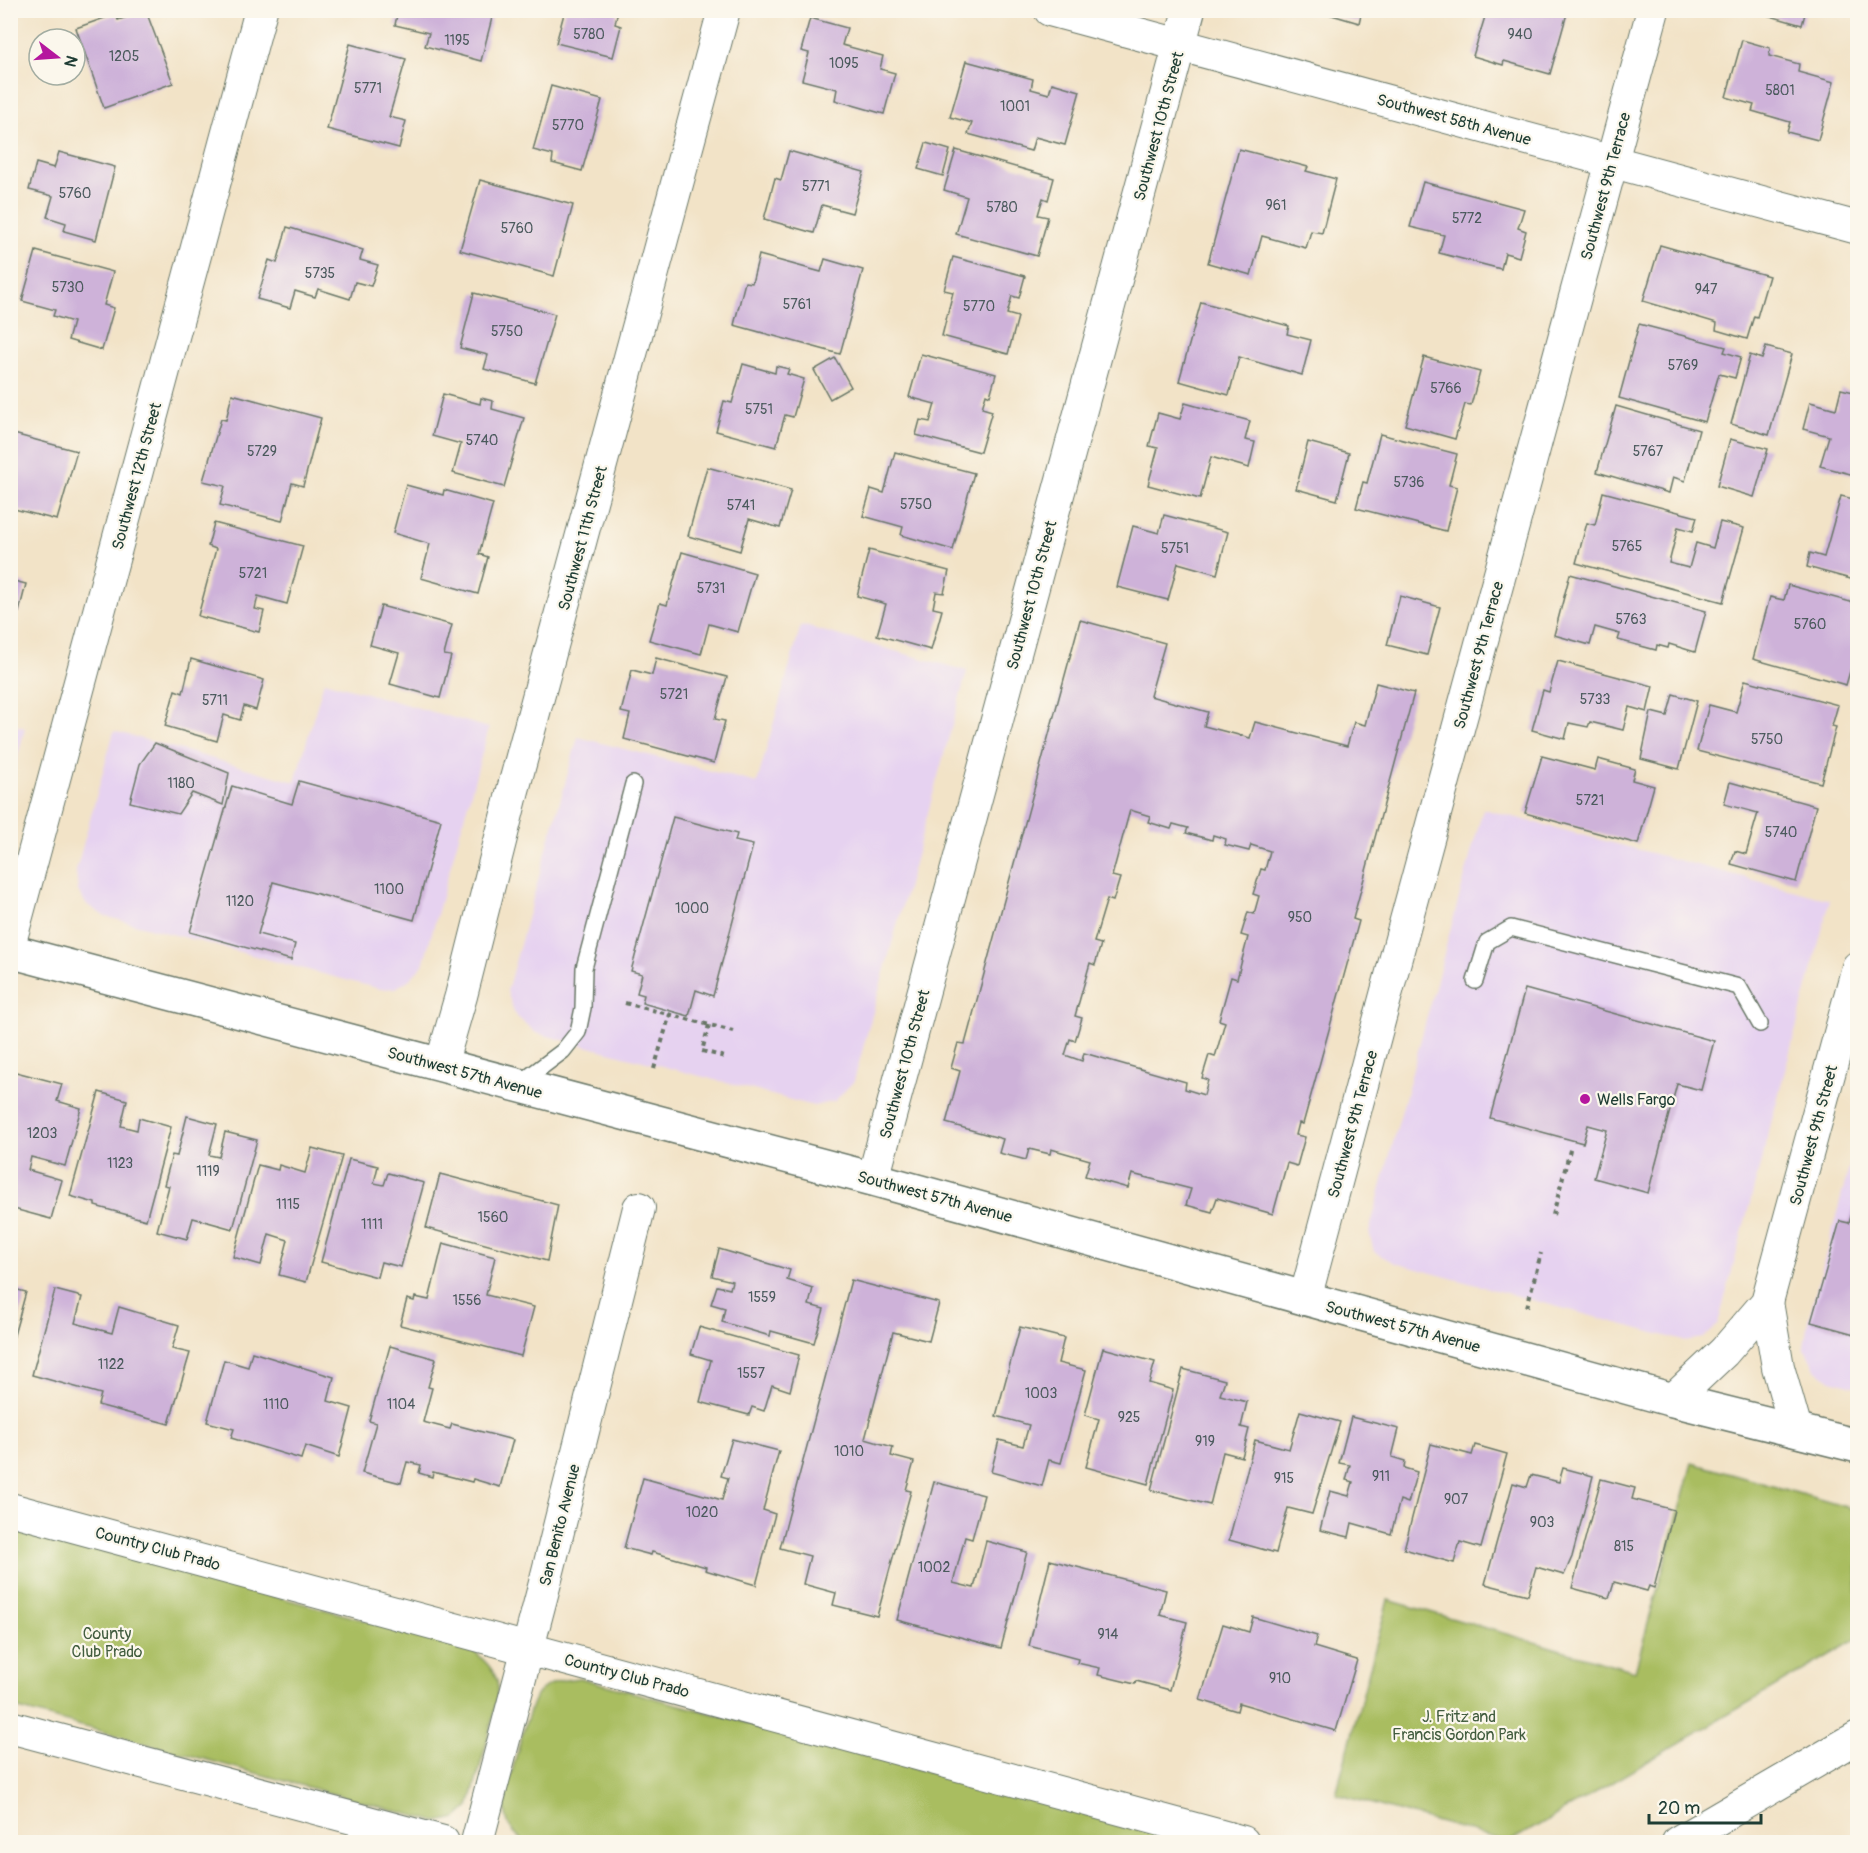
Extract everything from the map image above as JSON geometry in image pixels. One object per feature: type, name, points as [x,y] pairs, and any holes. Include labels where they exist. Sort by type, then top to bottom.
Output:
[{"type":"main road","name":"Southwest 57th Avenue","points":[[10,951],[873,1179],[1673,1400],[1857,1446]]},
{"type":"street","name":"Southwest 11th Street","points":[[441,1065],[724,10]]},
{"type":"street","name":"Southwest 58th Avenue","points":[[1050,10],[1857,228]]},
{"type":"street","name":"Southwest 10th Street","points":[[873,1179],[1189,10]]},
{"type":"street","name":"Southwest 9th Terrace","points":[[1305,1299],[1653,10]]},
{"type":"street","name":"Southwest 12th Street","points":[[10,942],[260,12]]},
{"type":"street","name":"Southwest 9th Street","points":[[1796,1430],[1778,1367],[1767,1302],[1857,967]]},
{"type":"street","name":"San Benito Avenue","points":[[477,1842],[639,1208]]},
{"type":"street","name":"Southwest 9th Street","points":[[1673,1400],[1724,1352],[1767,1302]]},
{"type":"street","name":"Country Club Prado","points":[[10,1509],[1243,1842]]},
{"type":"street","points":[[10,1727],[443,1842]]},
{"type":"street","points":[[1678,1842],[1857,1737]]},
{"type":"lane","points":[[516,1086],[563,1051],[578,1032],[584,1008],[584,968],[633,784]]},
{"type":"lane","points":[[1475,981],[1487,942],[1511,928],[1739,987],[1760,1024]]},
{"type":"path","points":[[626,1003],[733,1031]]},
{"type":"path","points":[[654,1069],[670,1014]]},
{"type":"path","points":[[709,1025],[702,1051],[725,1057]]},
{"type":"path","points":[[1553,1215],[1571,1146]]},
{"type":"path","points":[[1527,1307],[1541,1253]]},
{"type":"shaded area","points":[[801,625],[967,671],[854,1081],[835,1101],[814,1106],[536,1033],[515,1015],[507,991],[578,737],[757,783]]},
{"type":"shaded area","points":[[324,681],[489,728],[423,965],[410,979],[396,988],[380,989],[104,916],[86,904],[78,891],[76,871],[114,731],[295,782]]},
{"type":"shaded area","points":[[10,724],[25,728],[11,783]]},
{"type":"shaded area","points":[[1483,809],[1830,900],[1718,1324],[1703,1338],[1684,1341],[1395,1263],[1374,1252],[1369,1232]]},
{"type":"shaded area","points":[[1857,1138],[1857,1387],[1831,1380],[1815,1369],[1804,1347],[1808,1321]]},
{"type":"green space","name":"J. Fritz and Francis Gordon Park","points":[[1692,1463],[1857,1510],[1857,1639],[1510,1842],[1336,1794],[1388,1600],[1635,1671]]},
{"type":"green space","name":"County Club Prado","points":[[10,1525],[472,1649],[493,1672],[497,1681],[497,1690],[492,1723],[469,1807],[457,1818],[437,1822],[11,1707]]},
{"type":"green space","points":[[580,1678],[1189,1842],[525,1842],[510,1828],[505,1808],[513,1768],[529,1713],[538,1693],[547,1686]]},
{"type":"building","points":[[398,10],[494,10],[481,61],[425,46],[429,33],[395,25]]},
{"type":"building","points":[[565,10],[618,10],[615,24],[621,26],[613,57],[556,43]]},
{"type":"building","points":[[1315,10],[1362,10],[1359,23]]},
{"type":"building","points":[[1487,10],[1520,12],[1520,10],[1568,10],[1550,74],[1504,61],[1503,65],[1473,56]]},
{"type":"building","points":[[1749,10],[1806,10],[1802,25]]},
{"type":"building","points":[[146,11],[173,83],[104,108],[87,59],[87,27],[79,27],[116,14],[118,20]]},
{"type":"building","points":[[810,18],[847,28],[842,45],[883,56],[880,69],[895,73],[884,114],[835,100],[837,89],[802,80],[809,53],[801,51]]},
{"type":"building","points":[[1742,40],[1770,48],[1769,56],[1799,64],[1798,72],[1834,82],[1818,140],[1787,132],[1790,122],[1752,111],[1754,105],[1726,97]]},
{"type":"building","points":[[350,44],[406,59],[389,117],[406,121],[399,148],[327,129]]},
{"type":"building","points":[[966,61],[1033,79],[1031,89],[1049,94],[1052,83],[1080,91],[1065,145],[1035,137],[1031,151],[968,134],[972,123],[950,117]]},
{"type":"building","points":[[551,86],[602,100],[582,171],[552,163],[553,155],[533,150]]},
{"type":"building","points":[[926,143],[950,150],[943,176],[918,169]]},
{"type":"building","points":[[1239,149],[1308,167],[1306,171],[1336,179],[1322,233],[1311,231],[1306,248],[1262,236],[1251,275],[1208,263]]},
{"type":"building","points":[[956,150],[1054,178],[1048,200],[1043,198],[1038,215],[1048,217],[1037,256],[956,234],[967,197],[944,190]]},
{"type":"building","points":[[789,151],[864,172],[852,213],[822,205],[814,233],[764,219],[775,178],[781,180]]},
{"type":"building","points":[[59,152],[115,167],[96,240],[64,231],[66,223],[47,217],[53,196],[29,190],[36,163],[54,168]]},
{"type":"building","points":[[480,180],[573,205],[554,276],[460,250]]},
{"type":"building","points":[[1423,182],[1524,209],[1518,228],[1526,231],[1519,257],[1505,253],[1501,269],[1439,253],[1444,235],[1410,227]]},
{"type":"building","points":[[287,227],[363,250],[360,260],[378,265],[371,286],[355,282],[350,299],[318,289],[315,297],[295,291],[290,308],[257,299],[269,260],[277,263]]},
{"type":"building","points":[[1660,245],[1769,276],[1757,317],[1754,316],[1747,339],[1716,330],[1717,323],[1643,301]]},
{"type":"building","points":[[36,251],[113,272],[104,305],[114,308],[102,350],[68,340],[73,322],[53,316],[55,310],[22,301]]},
{"type":"building","points":[[759,255],[821,272],[825,259],[863,270],[840,354],[734,325],[745,282],[752,283]]},
{"type":"building","points":[[953,257],[1025,276],[1019,298],[1012,296],[1007,314],[1018,317],[1008,354],[942,336],[953,292],[944,290]]},
{"type":"building","points":[[474,293],[555,314],[535,383],[484,369],[488,355],[460,348]]},
{"type":"building","points":[[1201,302],[1289,326],[1287,334],[1311,340],[1302,375],[1239,357],[1229,395],[1179,381]]},
{"type":"building","points":[[1639,324],[1726,347],[1724,352],[1741,357],[1735,378],[1719,374],[1705,422],[1619,398]]},
{"type":"building","points":[[1766,347],[1792,354],[1769,435],[1731,424],[1750,355],[1762,359]]},
{"type":"building","points":[[921,354],[996,374],[990,396],[986,394],[982,408],[992,411],[980,452],[916,435],[920,420],[930,422],[935,404],[909,397]]},
{"type":"building","points":[[1424,357],[1480,372],[1471,405],[1465,404],[1455,439],[1405,425]]},
{"type":"building","points":[[835,358],[851,387],[830,399],[814,370]]},
{"type":"building","points":[[743,364],[775,373],[776,366],[789,369],[787,374],[804,379],[793,417],[785,415],[776,447],[716,431],[724,401],[732,403]]},
{"type":"building","points":[[1841,389],[1858,393],[1858,476],[1820,466],[1829,436],[1803,429],[1810,402],[1836,409]]},
{"type":"building","points":[[232,394],[321,418],[303,486],[292,483],[282,521],[220,505],[225,486],[203,481],[221,419],[226,420]]},
{"type":"building","points":[[443,394],[480,404],[481,398],[493,401],[492,409],[524,418],[504,487],[453,473],[461,444],[432,436]]},
{"type":"building","points":[[1185,403],[1250,421],[1245,440],[1255,442],[1249,468],[1211,457],[1200,499],[1148,485],[1158,448],[1149,446],[1158,413],[1180,419]]},
{"type":"building","points":[[1616,406],[1699,430],[1685,481],[1673,477],[1669,493],[1597,472]]},
{"type":"building","points":[[10,433],[77,451],[57,520],[10,508]]},
{"type":"building","points":[[1380,434],[1457,454],[1449,485],[1457,487],[1446,531],[1356,508],[1363,482],[1367,483]]},
{"type":"building","points":[[1730,439],[1768,449],[1754,497],[1717,486]]},
{"type":"building","points":[[1308,442],[1349,453],[1337,500],[1296,489]]},
{"type":"building","points":[[895,452],[974,473],[953,550],[901,535],[903,527],[863,516],[871,489],[884,493]]},
{"type":"building","points":[[707,467],[791,490],[780,528],[749,519],[740,551],[688,536]]},
{"type":"building","points":[[406,485],[443,495],[444,490],[493,504],[479,554],[488,557],[478,594],[421,578],[430,544],[393,533]]},
{"type":"building","points":[[1603,492],[1697,517],[1693,531],[1678,527],[1669,563],[1689,568],[1696,543],[1713,548],[1720,522],[1744,528],[1723,602],[1576,563],[1587,523],[1595,525]]},
{"type":"building","points":[[1841,496],[1858,500],[1858,581],[1807,567],[1810,553],[1824,557]]},
{"type":"building","points":[[1164,515],[1228,532],[1217,574],[1178,563],[1168,600],[1117,587],[1133,526],[1159,533]]},
{"type":"building","points":[[214,523],[303,546],[287,604],[258,596],[255,609],[264,611],[259,632],[198,616],[216,549],[208,546]]},
{"type":"building","points":[[869,550],[949,571],[944,593],[936,592],[933,608],[942,610],[931,650],[877,635],[886,604],[857,596]]},
{"type":"building","points":[[682,552],[755,573],[738,632],[709,624],[701,654],[649,640],[660,603],[667,605]]},
{"type":"building","points":[[1570,574],[1706,611],[1695,652],[1669,644],[1668,648],[1657,645],[1656,650],[1618,640],[1620,634],[1595,627],[1590,645],[1554,635]]},
{"type":"building","points":[[10,580],[26,584],[19,612],[10,610]]},
{"type":"building","points":[[1788,585],[1858,604],[1858,644],[1846,685],[1753,659],[1770,597],[1784,600]]},
{"type":"building","points":[[1400,596],[1440,607],[1427,655],[1387,645]]},
{"type":"building","points":[[381,606],[452,625],[444,655],[451,656],[440,698],[390,684],[399,653],[370,645]]},
{"type":"building","points":[[1080,620],[1165,643],[1150,696],[1208,712],[1204,726],[1250,738],[1255,722],[1347,746],[1354,722],[1365,725],[1376,683],[1414,693],[1353,919],[1359,921],[1303,1124],[1299,1123],[1296,1135],[1305,1137],[1297,1166],[1287,1163],[1273,1214],[1217,1198],[1212,1212],[1186,1205],[1191,1189],[1132,1174],[1128,1188],[1085,1176],[1090,1160],[1051,1149],[1050,1154],[1029,1149],[1026,1160],[999,1153],[1003,1139],[946,1123],[960,1071],[951,1068],[958,1043],[965,1044]],"holes":[[[1130,810],[1150,816],[1148,822],[1171,829],[1173,824],[1188,828],[1186,833],[1212,840],[1213,835],[1226,839],[1225,845],[1249,851],[1251,845],[1270,851],[1265,870],[1261,869],[1253,894],[1259,896],[1254,914],[1248,912],[1241,935],[1248,937],[1237,979],[1231,977],[1219,1020],[1225,1022],[1215,1057],[1209,1055],[1202,1078],[1208,1080],[1204,1095],[1185,1089],[1186,1082],[1084,1053],[1082,1061],[1065,1055],[1070,1039],[1075,1041],[1082,1018],[1075,1016],[1090,963],[1095,965],[1101,944],[1094,942],[1107,899],[1113,901],[1120,878],[1112,876]]]},
{"type":"building","points":[[656,658],[727,677],[715,719],[725,721],[714,763],[624,739],[630,714],[621,712],[632,670],[652,675]]},
{"type":"building","points":[[191,659],[264,680],[256,710],[244,706],[240,720],[224,715],[217,741],[165,726],[175,690],[183,693]]},
{"type":"building","points":[[1558,661],[1653,686],[1647,712],[1629,707],[1623,730],[1590,722],[1588,727],[1569,723],[1565,739],[1532,730],[1543,690],[1549,692]]},
{"type":"building","points":[[1745,680],[1838,705],[1832,726],[1836,727],[1821,783],[1697,751],[1709,705],[1736,712]]},
{"type":"building","points":[[1673,694],[1697,701],[1679,769],[1641,759],[1651,712],[1667,716]]},
{"type":"building","points":[[155,743],[229,773],[223,805],[192,793],[178,814],[130,802],[140,764]]},
{"type":"building","points":[[1542,756],[1595,770],[1598,759],[1635,769],[1632,780],[1654,786],[1638,844],[1525,813]]},
{"type":"building","points":[[299,781],[441,820],[414,920],[273,882],[258,934],[295,944],[291,960],[190,932],[232,786],[292,804]]},
{"type":"building","points":[[1730,782],[1816,806],[1796,882],[1731,864],[1735,851],[1746,854],[1758,813],[1724,804]]},
{"type":"building","points":[[673,817],[737,834],[735,841],[753,845],[713,996],[696,990],[689,1016],[642,1003],[644,995],[637,993],[642,974],[631,971]]},
{"type":"building","points":[[1525,989],[1714,1041],[1701,1090],[1677,1084],[1648,1193],[1594,1178],[1607,1130],[1588,1125],[1583,1143],[1490,1118]]},
{"type":"building","points":[[16,1072],[62,1084],[57,1101],[81,1108],[65,1166],[31,1157],[28,1170],[62,1180],[51,1219],[10,1208],[10,1093]]},
{"type":"building","points":[[99,1092],[127,1100],[121,1126],[137,1130],[139,1118],[171,1127],[146,1220],[95,1206],[95,1203],[70,1196]]},
{"type":"building","points":[[187,1116],[217,1124],[209,1155],[219,1157],[225,1132],[257,1140],[233,1229],[193,1218],[187,1239],[157,1231],[169,1186],[164,1185],[172,1155],[177,1156]]},
{"type":"building","points":[[312,1148],[342,1156],[306,1282],[279,1275],[288,1240],[269,1234],[261,1265],[233,1257],[258,1165],[278,1170],[279,1165],[305,1173]]},
{"type":"building","points":[[349,1159],[378,1166],[374,1183],[384,1185],[388,1173],[424,1183],[401,1267],[381,1262],[377,1277],[321,1262]]},
{"type":"building","points":[[440,1174],[558,1205],[547,1261],[426,1228]]},
{"type":"building","points":[[1854,1207],[1858,1208],[1858,1335],[1811,1322],[1840,1221],[1849,1223]]},
{"type":"building","points":[[443,1243],[495,1257],[486,1295],[534,1307],[521,1356],[400,1325],[407,1299],[414,1301],[415,1297],[429,1300]]},
{"type":"building","points":[[719,1249],[790,1270],[787,1280],[813,1288],[809,1305],[824,1309],[814,1343],[771,1331],[770,1336],[722,1322],[725,1308],[711,1304],[717,1286],[730,1289],[732,1281],[712,1276]]},
{"type":"building","points":[[851,1280],[939,1303],[929,1341],[893,1332],[865,1439],[893,1447],[891,1456],[914,1462],[906,1490],[911,1491],[877,1616],[833,1605],[836,1593],[803,1584],[810,1556],[780,1548]]},
{"type":"building","points":[[10,1288],[26,1292],[11,1346],[10,1346]]},
{"type":"building","points":[[55,1290],[82,1297],[75,1323],[112,1333],[119,1307],[179,1325],[172,1349],[190,1353],[169,1424],[98,1405],[101,1394],[32,1375]]},
{"type":"building","points":[[699,1327],[799,1355],[790,1391],[772,1385],[764,1411],[752,1407],[749,1415],[700,1402],[711,1360],[691,1354]]},
{"type":"building","points":[[1020,1327],[1064,1338],[1058,1363],[1086,1370],[1061,1463],[1049,1460],[1042,1486],[991,1472],[999,1440],[1023,1446],[1029,1425],[996,1416]]},
{"type":"building","points":[[390,1346],[436,1359],[428,1387],[432,1388],[423,1422],[450,1429],[452,1424],[513,1440],[500,1487],[473,1479],[472,1482],[433,1472],[432,1477],[419,1473],[421,1465],[407,1462],[401,1483],[362,1473],[376,1423],[369,1421]]},
{"type":"building","points":[[1103,1348],[1155,1362],[1149,1383],[1173,1390],[1148,1484],[1086,1467],[1099,1419],[1085,1415]]},
{"type":"building","points":[[252,1352],[334,1377],[328,1401],[352,1408],[339,1457],[305,1446],[301,1459],[231,1438],[234,1429],[207,1422],[224,1360],[248,1367]]},
{"type":"building","points":[[1183,1369],[1225,1380],[1220,1395],[1247,1402],[1241,1427],[1249,1429],[1242,1457],[1223,1452],[1210,1505],[1151,1490]]},
{"type":"building","points":[[1300,1411],[1340,1422],[1312,1514],[1288,1508],[1276,1553],[1229,1540],[1255,1440],[1289,1449]]},
{"type":"building","points":[[1351,1417],[1399,1429],[1392,1457],[1405,1461],[1404,1468],[1417,1472],[1408,1503],[1400,1500],[1391,1534],[1352,1523],[1349,1537],[1320,1530],[1330,1491],[1349,1496],[1353,1482],[1346,1480],[1350,1465],[1339,1463]]},
{"type":"building","points":[[732,1439],[779,1451],[763,1510],[775,1514],[756,1585],[705,1570],[706,1567],[652,1552],[651,1555],[624,1548],[643,1478],[722,1500],[728,1478],[721,1476]]},
{"type":"building","points":[[1431,1444],[1472,1455],[1475,1445],[1507,1454],[1481,1548],[1460,1542],[1454,1563],[1404,1549]]},
{"type":"building","points":[[1563,1468],[1593,1476],[1572,1557],[1564,1575],[1536,1567],[1528,1595],[1485,1584],[1513,1483],[1527,1487],[1531,1475],[1559,1482]]},
{"type":"building","points":[[1601,1479],[1635,1488],[1632,1499],[1674,1510],[1654,1588],[1649,1586],[1647,1591],[1614,1582],[1609,1598],[1572,1588]]},
{"type":"building","points":[[934,1482],[984,1495],[972,1539],[965,1537],[953,1583],[974,1588],[986,1541],[1027,1552],[1001,1648],[897,1620]]},
{"type":"building","points":[[1050,1560],[1166,1590],[1160,1615],[1187,1622],[1170,1690],[1136,1681],[1135,1684],[1098,1675],[1100,1668],[1077,1663],[1078,1659],[1029,1646]]},
{"type":"building","points":[[1253,1617],[1317,1636],[1314,1647],[1357,1660],[1336,1731],[1239,1703],[1237,1711],[1200,1700],[1223,1624],[1249,1632]]},
{"type":"place","name":"Wells Fargo","points":[[1585,1099]]}]
